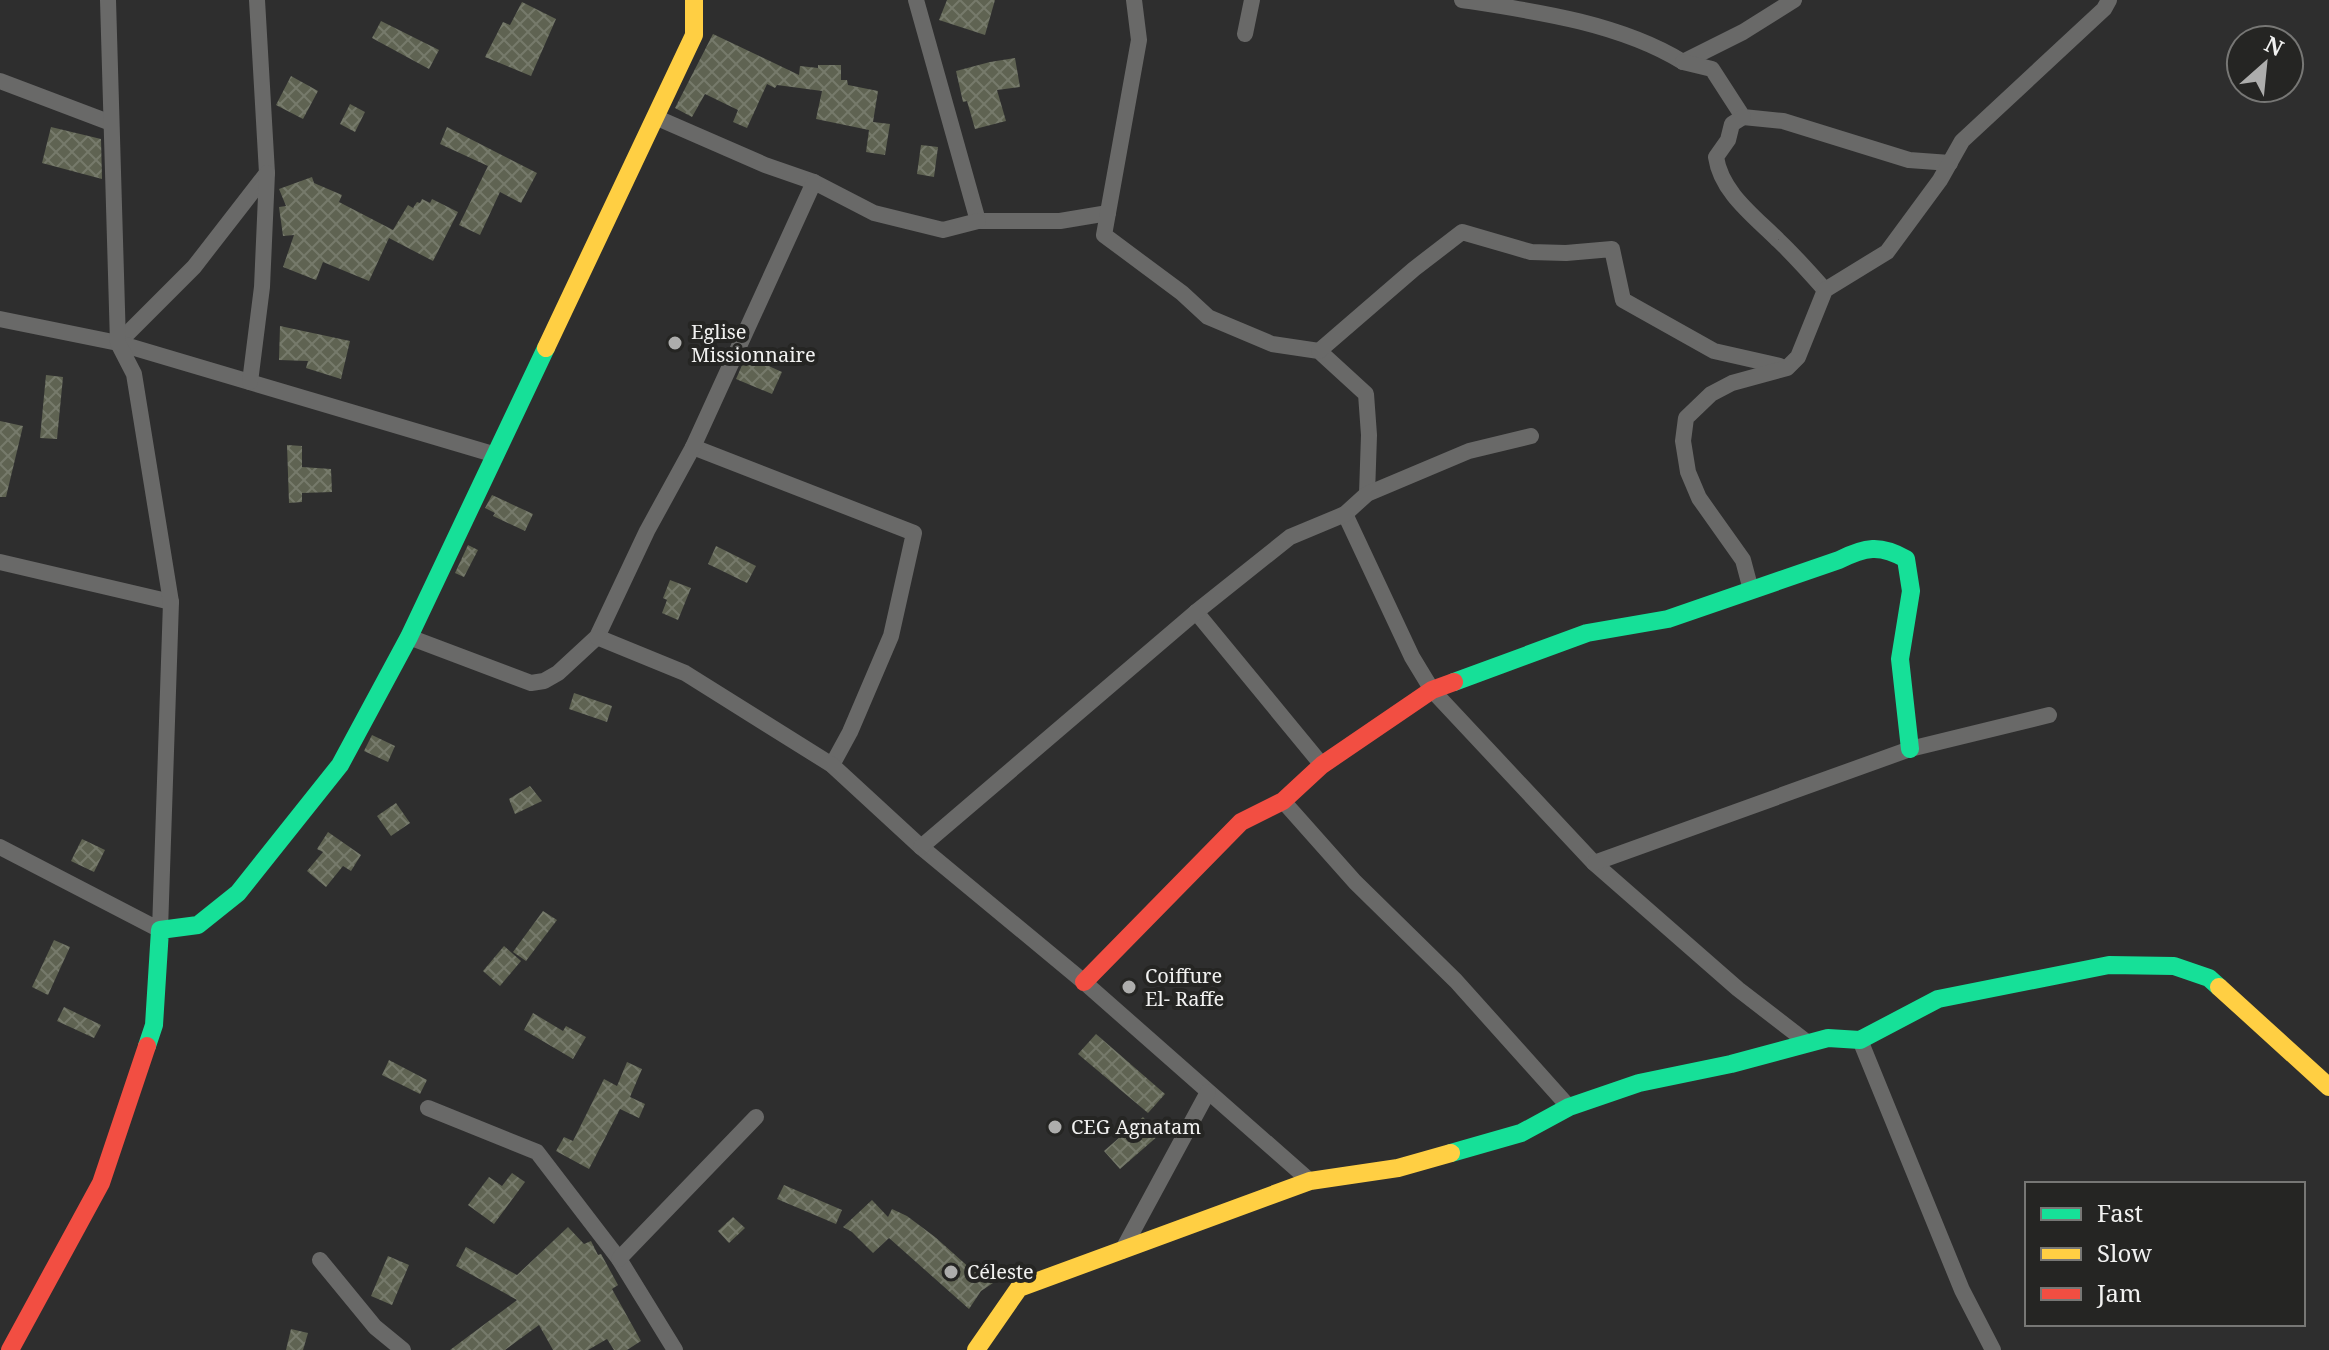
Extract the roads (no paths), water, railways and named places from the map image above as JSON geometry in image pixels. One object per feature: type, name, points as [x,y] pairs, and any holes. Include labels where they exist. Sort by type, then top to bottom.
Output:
[{"type":"street","points":[[10,1350],[101,1183],[154,1025],[171,602],[134,374],[118,343],[108,0]]},
{"type":"street","points":[[250,382],[262,287],[267,173],[257,0]]},
{"type":"street","points":[[0,847],[160,930],[198,925],[238,893],[340,765],[409,637],[694,35],[694,0]]},
{"type":"street","points":[[916,0],[978,221]]},
{"type":"street","points":[[1134,0],[1139,40],[1104,235],[1182,293],[1208,317],[1272,344],[1319,351],[1366,394],[1369,435],[1367,494]]},
{"type":"street","points":[[1245,34],[1252,0]]},
{"type":"street","points":[[1462,0],[1547,13],[1658,46],[1683,62],[1712,69],[1743,117]]},
{"type":"street","points":[[1683,62],[1743,32],[1794,0]]},
{"type":"street","points":[[1751,590],[1743,560],[1699,498],[1688,472],[1683,441],[1686,418],[1711,394],[1732,383],[1787,368],[1798,357],[1825,290],[1887,252],[1940,180],[1962,141],[2104,9],[2109,0]]},
{"type":"street","points":[[0,81],[111,123]]},
{"type":"street","points":[[655,117],[765,165],[814,182],[874,213],[943,230],[978,221],[1060,221],[1108,213]]},
{"type":"street","points":[[1825,290],[1779,240],[1745,209],[1718,171],[1716,157],[1728,140],[1732,124],[1743,117],[1783,121],[1909,160],[1950,163]]},
{"type":"street","points":[[118,343],[194,267],[267,173]]},
{"type":"street","points":[[409,637],[531,683],[544,681],[558,673],[597,637],[647,531],[693,447],[814,182]]},
{"type":"street","points":[[1319,351],[1462,232],[1531,252],[1612,249],[1623,300],[1714,351],[1787,368]]},
{"type":"street","points":[[0,319],[118,343],[496,455]]},
{"type":"street","points":[[921,847],[1196,612],[1290,537],[1345,514],[1367,494],[1469,451],[1531,436]]},
{"type":"street","points":[[693,447],[914,533],[891,636],[850,732],[844,775]]},
{"type":"street","points":[[1345,514],[1412,657],[1432,690],[1594,863],[1738,989],[1808,1043]]},
{"type":"street","points":[[1084,982],[1241,822],[1283,801],[1322,765],[1432,690],[1587,633],[1668,619],[1839,560],[1865,546],[1887,548],[1906,559],[1911,591],[1900,659],[1910,749]]},
{"type":"street","points":[[0,562],[171,602]]},
{"type":"street","points":[[1196,612],[1322,765]]},
{"type":"street","points":[[597,637],[685,673],[844,775],[921,847],[1084,982],[1310,1181]]},
{"type":"street","points":[[1594,863],[1910,749],[2049,715]]},
{"type":"street","points":[[1283,801],[1355,882],[1456,981],[1569,1107]]},
{"type":"street","points":[[976,1350],[1019,1288],[1310,1181],[1398,1168],[1506,1138],[1569,1107],[1639,1083],[1731,1064],[1828,1038],[1860,1040],[1938,999],[2109,965],[2174,966],[2209,978],[2329,1087]]},
{"type":"street","points":[[1860,1040],[1962,1290],[1993,1350]]},
{"type":"street","points":[[1122,1251],[1208,1092]]},
{"type":"street","points":[[428,1108],[537,1152],[619,1259],[675,1350]]},
{"type":"street","points":[[619,1259],[756,1117]]},
{"type":"street","points":[[320,1260],[375,1327],[403,1350]]},
{"type":"place","name":"Eglise Missionnaire","points":[[675,343]]},
{"type":"place","name":"Coiffure El- Raffe","points":[[1129,987]]},
{"type":"place","name":"CEG Agnatam","points":[[1055,1127]]},
{"type":"place","name":"Céleste","points":[[951,1272]]}]
